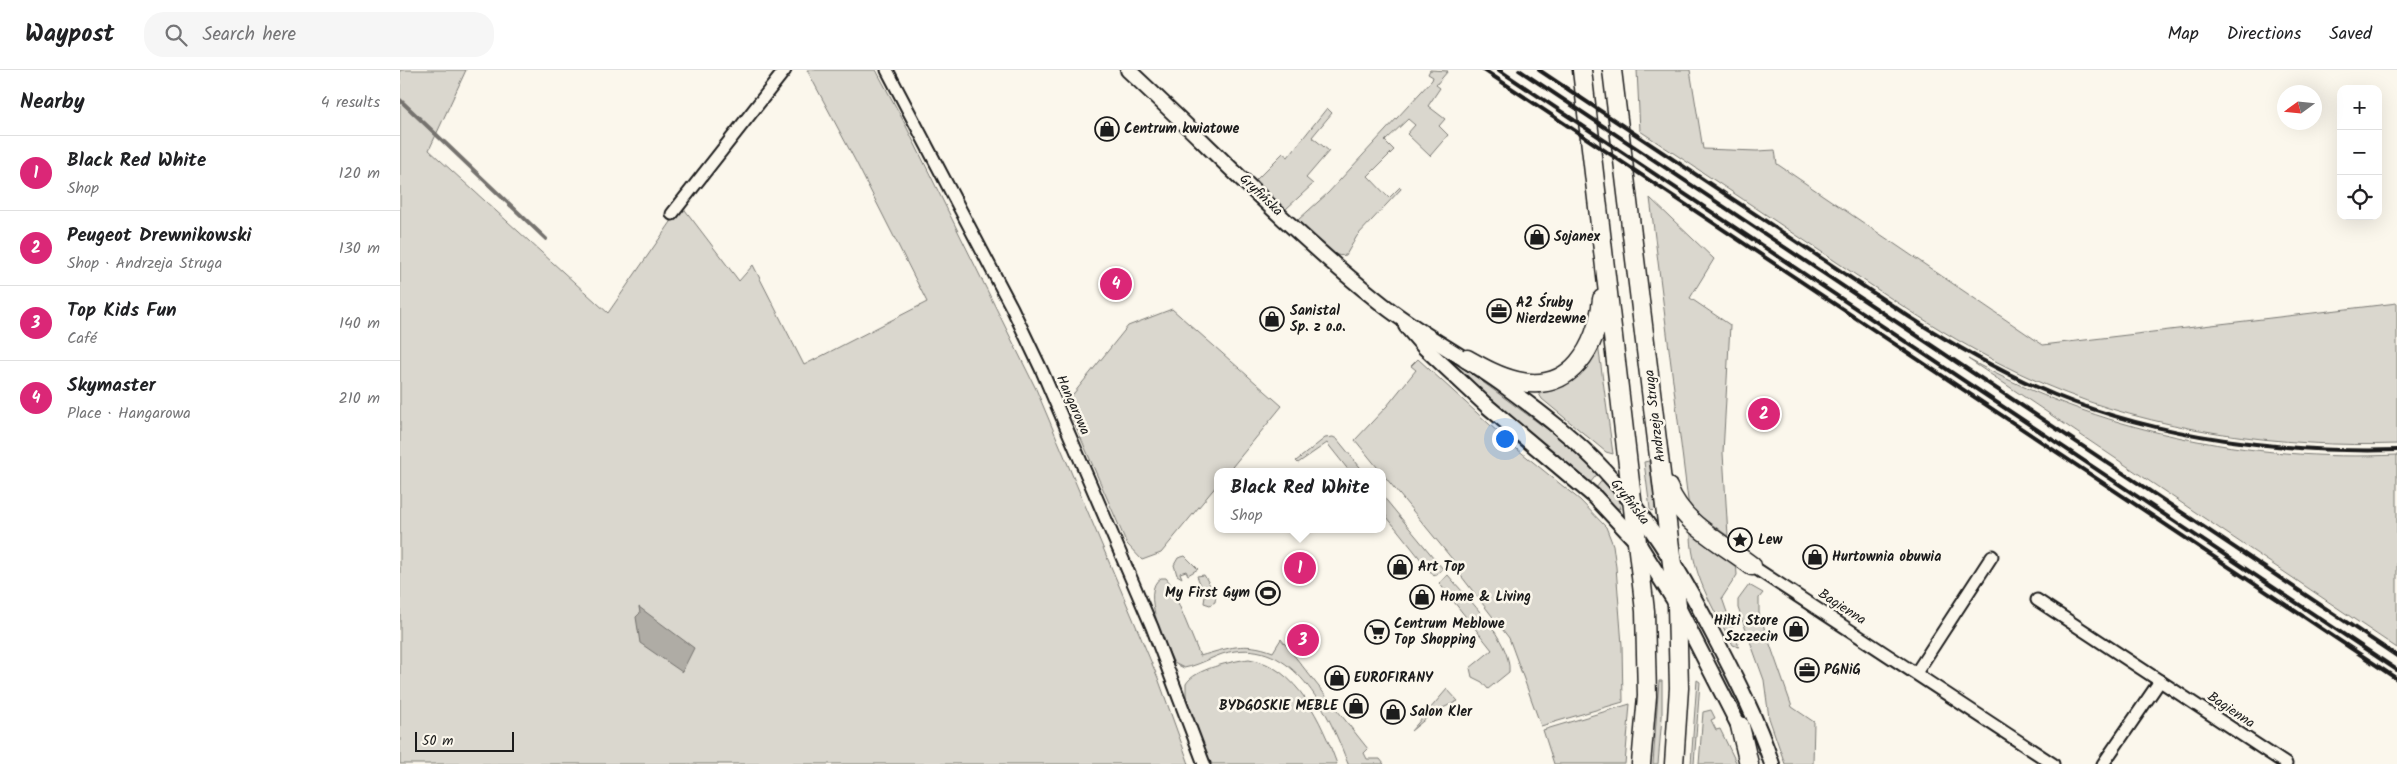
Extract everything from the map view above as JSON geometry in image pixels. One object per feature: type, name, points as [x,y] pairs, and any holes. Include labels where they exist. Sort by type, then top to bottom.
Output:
[{"type":"main road","points":[[1582,70],[1638,543],[1648,664],[1647,718],[1641,764]]},
{"type":"main road","name":"Andrzeja Struga","points":[[1612,70],[1677,604],[1680,688],[1674,764]]},
{"type":"main road","points":[[1467,360],[1499,376],[1526,383],[1544,382],[1566,373],[1583,358],[1591,345],[1601,306],[1605,274]]},
{"type":"main road","points":[[1661,467],[1669,491],[1687,518],[1752,566]]},
{"type":"main road","points":[[1680,688],[1682,764]]},
{"type":"main road","points":[[1740,726],[1749,764]]},
{"type":"street","points":[[672,214],[786,70]]},
{"type":"street","name":"Hangarowa","points":[[887,70],[1012,308],[1042,371],[1152,627],[1204,764]]},
{"type":"street","name":"Gryfińska","points":[[1128,70],[1343,272],[1397,316],[1506,387],[1571,439],[1606,471],[1633,504],[1671,558],[1750,706],[1772,764]]},
{"type":"street","name":"Gryfińska","points":[[1397,316],[1424,347],[1486,406],[1602,503],[1638,543],[1677,604],[1740,726],[1756,764]]},
{"type":"street","points":[[1916,673],[1992,556]]},
{"type":"street","name":"Bagienna","points":[[1752,566],[2053,764]]},
{"type":"street","name":"Bagienna","points":[[2037,600],[2286,764]]},
{"type":"street","points":[[2103,764],[2160,681]]},
{"type":"shaded area","points":[[400,70],[466,70],[429,150],[608,313],[682,206],[739,281],[753,265],[804,365],[927,302],[807,70],[876,70],[903,120],[1036,389],[1158,678],[1189,764],[400,764]]},
{"type":"shaded area","points":[[1430,70],[1448,71],[1436,85],[1440,88],[1428,106],[1445,119],[1439,126],[1448,135],[1430,156],[1407,134],[1415,125],[1408,119],[1385,141],[1394,150],[1368,176],[1389,198],[1400,187],[1401,189],[1357,236],[1346,255],[1333,254],[1314,239],[1298,220],[1328,193],[1432,80],[1433,77],[1428,74]]},
{"type":"shaded area","points":[[1637,70],[1690,70],[1703,149],[1775,150],[1777,164],[2043,345],[2397,303],[2397,444],[2309,443],[2218,433],[2174,425],[2087,401],[2020,373],[1919,317],[1640,131]]},
{"type":"shaded area","points":[[1327,108],[1332,113],[1312,137],[1329,151],[1306,178],[1313,184],[1286,209],[1282,208],[1256,180],[1283,153],[1288,157]]},
{"type":"shaded area","points":[[1650,198],[1714,259],[1690,298],[1730,325],[1723,453],[1728,536],[1689,508]]},
{"type":"shaded area","points":[[1172,309],[1282,406],[1231,468],[1214,468],[1214,489],[1161,553],[1142,560],[1127,544],[1069,411],[1070,398],[1128,326]]},
{"type":"shaded area","points":[[1598,344],[1613,454],[1606,452],[1542,399],[1536,389]]},
{"type":"shaded area","points":[[1443,353],[1562,440],[1598,473],[1590,483],[1492,402]]},
{"type":"shaded area","points":[[1418,359],[1512,445],[1580,500],[1606,527],[1613,545],[1616,567],[1622,645],[1623,702],[1541,726],[1509,638],[1455,568],[1457,565],[1386,478],[1386,468],[1378,468],[1355,440],[1387,406],[1416,370],[1411,366]]},
{"type":"shaded area","points":[[1968,359],[2018,384],[2069,405],[2122,423],[2176,437],[2230,447],[2286,453],[2341,456],[2397,455],[2397,648]]},
{"type":"shaded area","points":[[1333,437],[1337,439],[1361,468],[1347,468],[1327,443],[1298,463],[1296,461],[1325,438]]},
{"type":"shaded area","points":[[1649,461],[1655,508],[1652,511],[1650,509],[1644,462]]},
{"type":"shaded area","points":[[1603,479],[1618,498],[1621,509],[1617,508],[1596,488]]},
{"type":"shaded area","points":[[1386,500],[1443,569],[1434,576],[1386,516]]},
{"type":"shaded area","points":[[1691,527],[1736,561],[1737,575],[1722,598],[1739,647],[1733,645],[1698,574],[1691,543]]},
{"type":"shaded area","points":[[1185,556],[1198,569],[1188,575],[1186,571],[1180,573],[1182,578],[1177,575],[1174,565],[1178,558]]},
{"type":"shaded area","points":[[1204,575],[1216,595],[1215,602],[1210,605],[1204,603],[1205,596],[1197,576]]},
{"type":"shaded area","points":[[1448,575],[1487,620],[1503,647],[1508,660],[1509,672],[1488,689],[1482,682],[1472,677],[1470,668],[1492,650],[1439,583]]},
{"type":"shaded area","points":[[1161,578],[1166,578],[1170,583],[1200,656],[1228,648],[1245,646],[1273,652],[1281,639],[1368,749],[1364,753],[1367,759],[1380,759],[1384,764],[1348,764],[1341,745],[1321,705],[1308,686],[1293,670],[1276,658],[1257,651],[1235,651],[1184,668],[1174,663],[1156,619],[1153,606],[1155,584]]},
{"type":"shaded area","points":[[1749,585],[1763,593],[1759,598],[1759,613],[1792,707],[1814,722],[1813,764],[1785,764],[1769,718],[1764,680],[1738,608],[1738,600]]},
{"type":"shaded area","points":[[639,607],[694,648],[682,672],[640,643],[636,617],[640,613]]},
{"type":"shaded area","points":[[1249,659],[1266,664],[1294,684],[1324,731],[1337,764],[1210,764],[1186,697],[1186,684],[1190,679],[1205,670]]},
{"type":"shaded area","points":[[1722,665],[1738,696],[1765,763],[1763,763],[1746,722],[1718,669]]},
{"type":"shaded area","points":[[1697,680],[1700,682],[1694,764],[1691,764]]},
{"type":"shaded area","points":[[1659,681],[1662,681],[1662,717],[1658,764],[1653,764]]},
{"type":"shaded area","points":[[1447,689],[1458,701],[1434,712],[1411,731]]},
{"type":"shaded area","points":[[1630,704],[1625,764],[1554,764],[1543,730]]},
{"type":"shaded area","points":[[1711,710],[1715,718],[1711,720],[1716,730],[1720,729],[1737,764],[1699,764],[1703,712]]},
{"type":"waterway","points":[[400,100],[546,239]]},
{"type":"railway","points":[[1484,70],[2397,679]]},
{"type":"railway","points":[[1499,70],[2397,670]]},
{"type":"railway","points":[[1519,70],[2397,656]]},
{"type":"railway","points":[[1539,70],[1908,316],[1980,359],[2036,387],[2095,410],[2137,422],[2223,440],[2311,449],[2397,450]]},
{"type":"place","name":"Centrum kwiatowe","points":[[1107,129]]},
{"type":"place","name":"Sojanex","points":[[1537,237]]},
{"type":"place","name":"Skymaster","points":[[1116,284]]},
{"type":"place","name":"A2 Śruby Nierdzewne","points":[[1499,311]]},
{"type":"place","name":"Sanistal Sp. z o.o.","points":[[1272,319]]},
{"type":"place","name":"Peugeot Drewnikowski","points":[[1764,414]]},
{"type":"place","name":"Lew","points":[[1740,540]]},
{"type":"place","name":"Hurtownia obuwia","points":[[1815,557]]},
{"type":"place","name":"Art Top","points":[[1400,567]]},
{"type":"place","name":"Black Red White","points":[[1300,568]]},
{"type":"place","name":"My First Gym","points":[[1268,593]]},
{"type":"place","name":"Home & Living","points":[[1422,597]]},
{"type":"place","name":"Hilti Store Szczecin","points":[[1796,629]]},
{"type":"place","name":"Centrum Meblowe Top Shopping","points":[[1377,632]]},
{"type":"place","name":"Top Kids Fun","points":[[1303,640]]},
{"type":"place","name":"PGNiG","points":[[1807,670]]},
{"type":"place","name":"EUROFIRANY","points":[[1337,678]]},
{"type":"place","name":"BYDGOSKIE MEBLE","points":[[1356,706]]},
{"type":"place","name":"Salon Kler","points":[[1393,712]]}]
